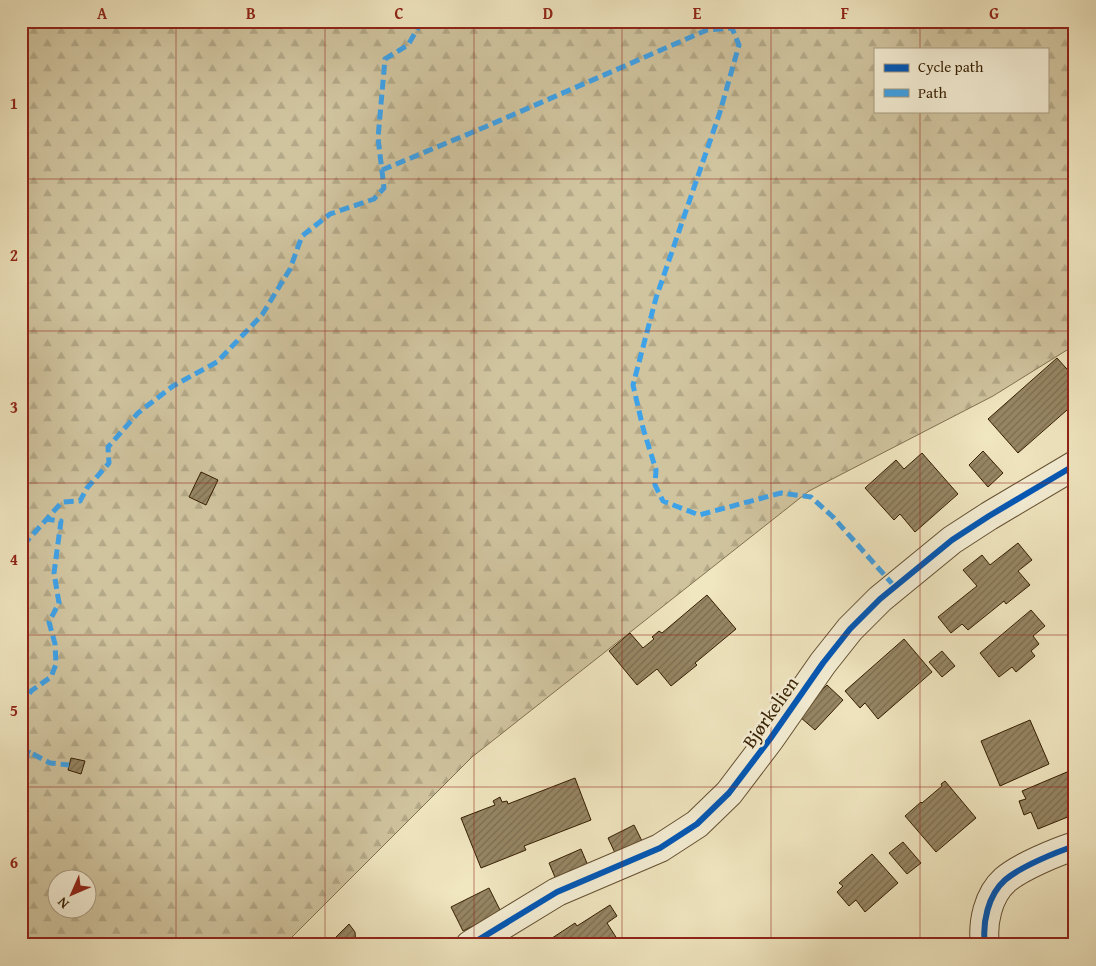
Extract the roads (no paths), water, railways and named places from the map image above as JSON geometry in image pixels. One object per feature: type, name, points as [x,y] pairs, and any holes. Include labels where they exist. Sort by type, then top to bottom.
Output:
[{"type":"street","name":"Bjørkelien","points":[[470,945],[557,892],[660,848],[697,824],[729,793],[770,739],[823,663],[850,629],[880,599],[952,540],[1075,465]]},
{"type":"street","points":[[985,945],[985,924],[991,899],[1005,880],[1025,868],[1075,846]]}]
